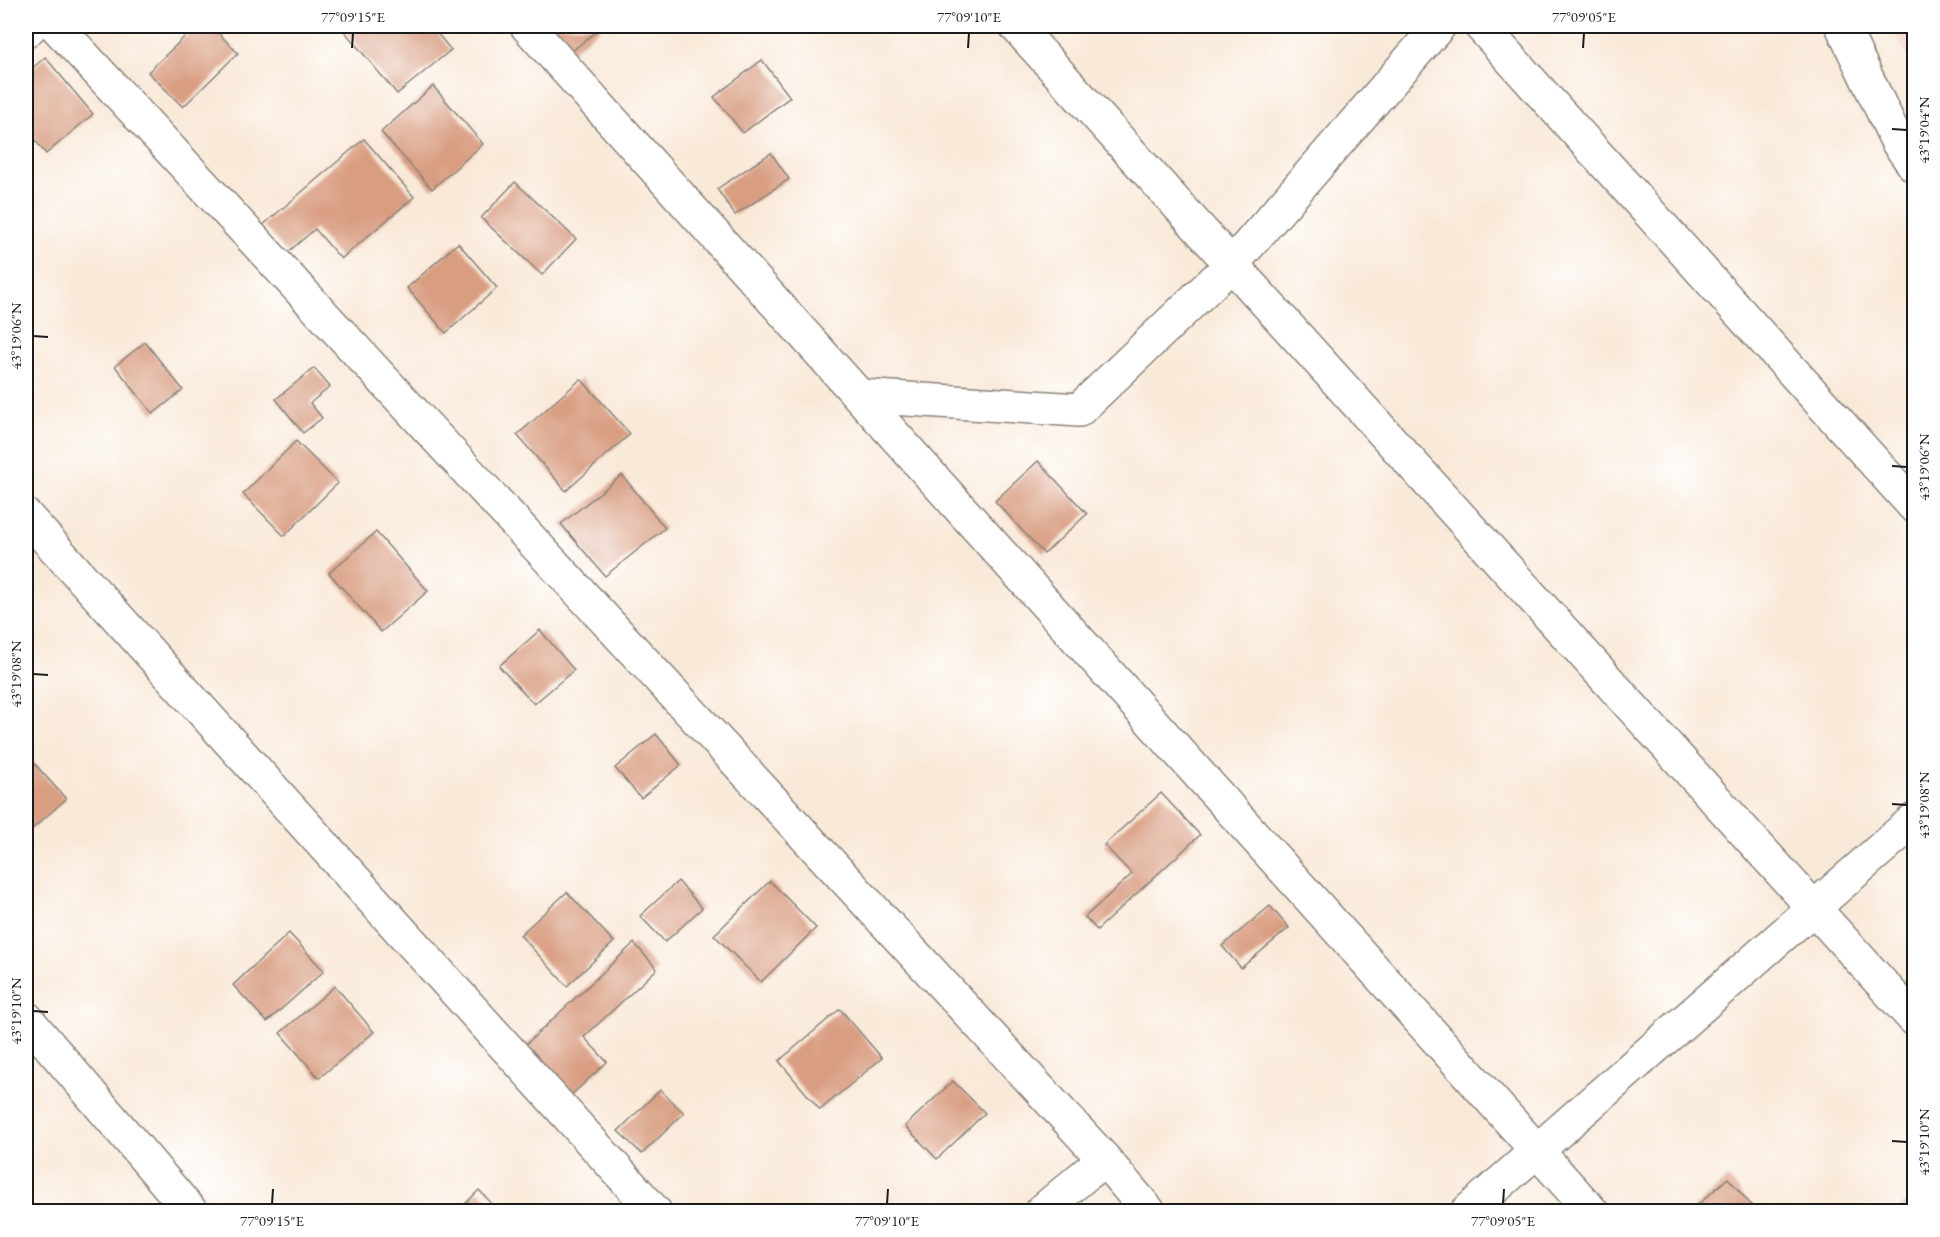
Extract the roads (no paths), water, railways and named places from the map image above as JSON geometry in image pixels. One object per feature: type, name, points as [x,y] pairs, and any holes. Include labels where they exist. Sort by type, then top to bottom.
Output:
[{"type":"street","points":[[26,31],[31,26]]},
{"type":"street","points":[[56,26],[1104,1160],[1149,1212]]},
{"type":"street","points":[[527,26],[1592,1212]]},
{"type":"street","points":[[1016,26],[1914,1018]]},
{"type":"street","points":[[860,396],[1078,410],[1232,264],[1439,26]]},
{"type":"street","points":[[1481,26],[1914,506]]},
{"type":"street","points":[[1842,26],[1897,141],[1914,165]]},
{"type":"street","points":[[26,516],[655,1212]]},
{"type":"street","points":[[1467,1212],[1914,820]]},
{"type":"street","points":[[26,1018],[187,1210]]},
{"type":"street","points":[[1041,1212],[1104,1160]]}]
